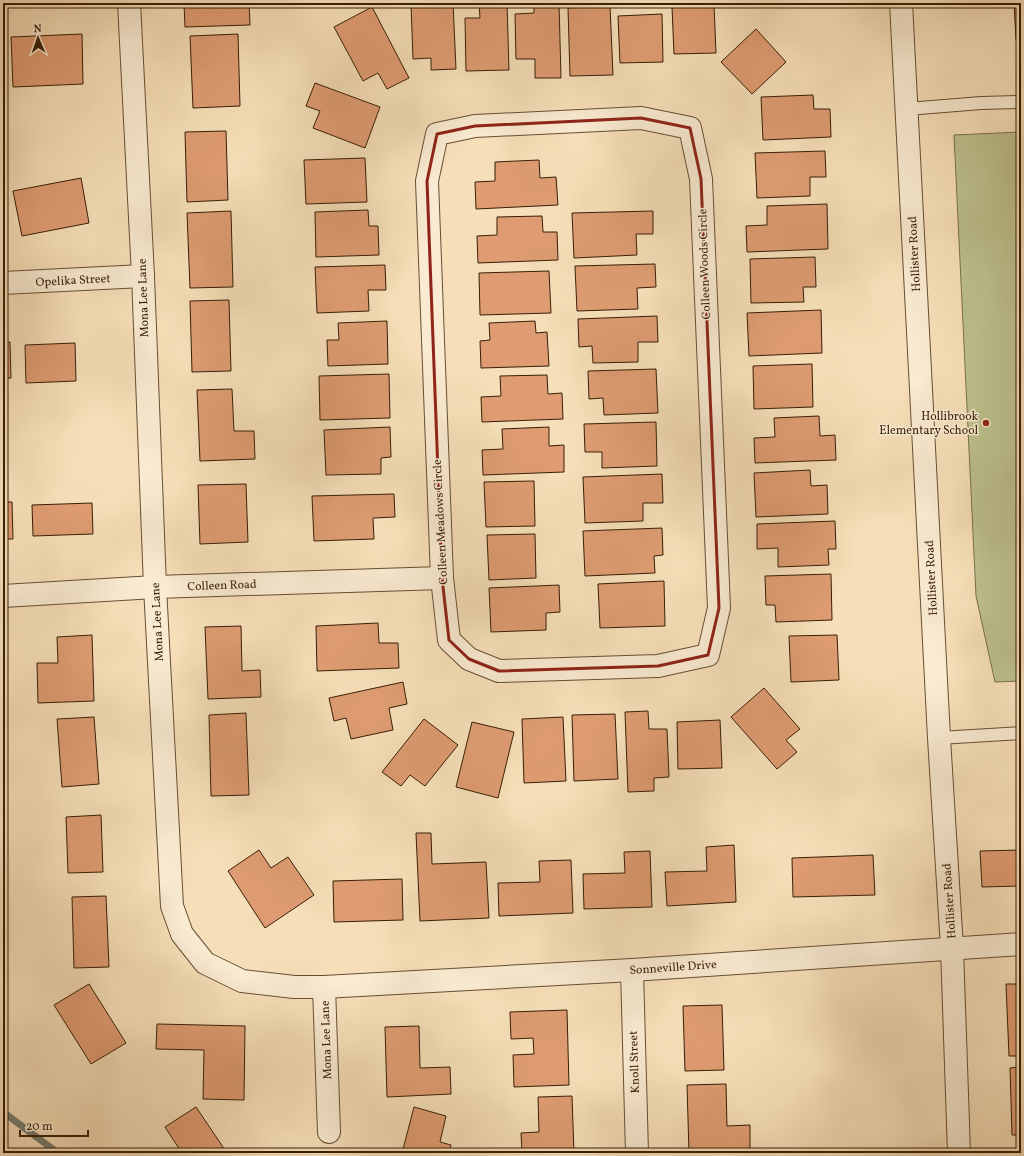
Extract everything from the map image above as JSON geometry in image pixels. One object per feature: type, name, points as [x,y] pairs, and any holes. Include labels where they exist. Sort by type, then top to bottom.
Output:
[{"type":"street","name":"Mona Lee Lane","points":[[129,3],[143,276],[155,587],[172,906],[182,934],[205,963],[242,981],[294,987],[324,987],[329,1132]]},
{"type":"street","name":"Hollister Road","points":[[901,3],[939,738],[952,948],[959,1153]]},
{"type":"street","name":"Colleen Woods Circle","points":[[437,134],[474,126],[641,118],[690,128],[701,179],[719,608],[708,655]]},
{"type":"street","name":"Colleen Meadows Circle","points":[[437,134],[427,181],[442,578],[449,640],[469,659],[499,671],[658,666],[708,655]]},
{"type":"street","name":"Opelika Street","points":[[3,283],[143,276]]},
{"type":"street","name":"Colleen Road","points":[[3,596],[155,587],[442,578]]},
{"type":"street","name":"Sonneville Drive","points":[[324,987],[632,970],[1021,944]]},
{"type":"street","name":"Knoll Street","points":[[632,970],[637,1153]]},
{"type":"lane","points":[[907,109],[981,103],[1021,102]]},
{"type":"lane","points":[[939,738],[1021,733]]},
{"type":"highlighted area","points":[[641,118],[690,128],[701,179],[719,608],[708,655],[658,666],[499,671],[469,659],[449,640],[442,578],[427,181],[437,134],[475,126]]},
{"type":"green space","points":[[1021,132],[1021,681],[995,682],[976,596],[954,135]]},
{"type":"building","points":[[184,3],[249,3],[250,25],[185,27]]},
{"type":"building","points":[[453,3],[456,69],[431,70],[431,58],[413,59],[411,4]]},
{"type":"building","points":[[479,3],[507,3],[509,70],[466,71],[465,18],[480,18]]},
{"type":"building","points":[[534,3],[559,3],[561,78],[535,78],[535,59],[516,59],[515,14],[534,13]]},
{"type":"building","points":[[1014,3],[1021,3],[1021,39],[1016,40]]},
{"type":"building","points":[[714,5],[716,53],[674,54],[672,7]]},
{"type":"building","points":[[610,6],[613,75],[570,76],[568,8]]},
{"type":"building","points":[[372,7],[409,78],[387,89],[378,73],[363,81],[334,27]]},
{"type":"building","points":[[662,14],[663,62],[620,63],[618,16]]},
{"type":"building","points":[[756,29],[786,62],[752,94],[721,62]]},
{"type":"building","points":[[82,34],[83,84],[13,87],[11,37]]},
{"type":"building","points":[[238,34],[240,106],[193,108],[190,36]]},
{"type":"building","points":[[315,83],[380,107],[365,148],[313,128],[320,111],[306,106]]},
{"type":"building","points":[[813,95],[814,109],[830,109],[831,137],[763,140],[761,97]]},
{"type":"building","points":[[226,131],[228,200],[187,202],[185,132]]},
{"type":"building","points":[[825,151],[826,177],[810,177],[810,196],[757,198],[755,153]]},
{"type":"building","points":[[365,158],[367,202],[306,204],[304,160]]},
{"type":"building","points":[[539,160],[540,178],[556,177],[558,205],[476,209],[475,182],[495,181],[495,162]]},
{"type":"building","points":[[81,178],[89,223],[22,236],[13,191]]},
{"type":"building","points":[[827,204],[828,249],[747,252],[746,226],[767,225],[767,206]]},
{"type":"building","points":[[368,210],[369,226],[378,226],[379,255],[316,257],[315,212]]},
{"type":"building","points":[[231,211],[233,287],[190,288],[187,213]]},
{"type":"building","points":[[653,211],[653,234],[636,234],[637,255],[574,258],[572,213]]},
{"type":"building","points":[[542,216],[543,232],[557,232],[558,260],[478,263],[477,236],[497,235],[497,217]]},
{"type":"building","points":[[815,257],[816,287],[803,287],[804,302],[751,303],[750,259]]},
{"type":"building","points":[[655,264],[656,287],[637,288],[638,309],[577,311],[575,266]]},
{"type":"building","points":[[385,265],[386,290],[368,290],[369,311],[317,313],[315,267]]},
{"type":"building","points":[[549,271],[551,313],[480,315],[479,273]]},
{"type":"building","points":[[229,300],[231,371],[192,372],[190,301]]},
{"type":"building","points":[[821,310],[822,353],[749,356],[747,313]]},
{"type":"building","points":[[657,316],[658,342],[638,342],[638,362],[593,363],[592,346],[579,347],[578,319]]},
{"type":"building","points":[[387,321],[388,364],[328,366],[327,340],[339,340],[338,323]]},
{"type":"building","points":[[535,321],[536,333],[547,332],[549,366],[481,368],[480,341],[490,340],[489,323]]},
{"type":"building","points":[[10,342],[11,378],[3,378],[3,343]]},
{"type":"building","points":[[75,343],[76,381],[26,383],[25,345]]},
{"type":"building","points":[[812,364],[813,407],[754,409],[753,366]]},
{"type":"building","points":[[656,369],[658,413],[604,415],[603,398],[589,399],[588,371]]},
{"type":"building","points":[[389,374],[390,418],[320,420],[319,376]]},
{"type":"building","points":[[547,375],[548,394],[562,393],[563,419],[482,422],[481,397],[501,396],[500,376]]},
{"type":"building","points":[[232,389],[234,431],[254,431],[255,459],[200,461],[197,390]]},
{"type":"building","points":[[819,416],[820,436],[835,435],[836,460],[755,463],[754,438],[775,437],[774,418]]},
{"type":"building","points":[[656,422],[657,466],[602,468],[602,452],[585,452],[584,424]]},
{"type":"building","points":[[390,427],[391,457],[381,458],[381,474],[326,475],[324,430]]},
{"type":"building","points":[[549,427],[549,446],[564,445],[564,472],[483,475],[482,450],[503,449],[502,429]]},
{"type":"building","points":[[810,470],[811,486],[827,485],[828,514],[756,517],[754,473]]},
{"type":"building","points":[[662,474],[663,503],[643,503],[643,521],[585,523],[583,477]]},
{"type":"building","points":[[534,481],[535,526],[486,527],[484,482]]},
{"type":"building","points":[[246,484],[248,542],[200,544],[198,485]]},
{"type":"building","points":[[394,494],[395,517],[373,518],[374,539],[314,541],[312,496]]},
{"type":"building","points":[[3,502],[12,502],[13,539],[3,539]]},
{"type":"building","points":[[92,503],[93,534],[33,536],[32,505]]},
{"type":"building","points":[[835,521],[836,549],[828,549],[829,565],[778,567],[778,548],[757,549],[757,524]]},
{"type":"building","points":[[662,528],[663,555],[654,556],[655,573],[585,576],[583,531]]},
{"type":"building","points":[[535,534],[536,578],[489,580],[487,535]]},
{"type":"building","points":[[831,574],[832,620],[776,622],[775,605],[766,605],[765,576]]},
{"type":"building","points":[[664,581],[665,626],[600,628],[598,584]]},
{"type":"building","points":[[559,585],[560,612],[546,613],[546,630],[491,632],[489,588]]},
{"type":"building","points":[[378,623],[379,643],[398,643],[399,668],[317,671],[316,626]]},
{"type":"building","points":[[241,626],[242,671],[260,670],[261,697],[208,699],[205,627]]},
{"type":"building","points":[[92,635],[94,701],[38,703],[37,663],[58,663],[57,637]]},
{"type":"building","points":[[837,635],[839,680],[791,682],[789,636]]},
{"type":"building","points":[[403,682],[407,704],[389,708],[393,730],[351,739],[346,718],[334,721],[329,698]]},
{"type":"building","points":[[764,688],[800,729],[786,740],[797,752],[777,769],[731,717]]},
{"type":"building","points":[[648,711],[649,729],[667,729],[669,777],[654,778],[654,791],[628,792],[625,712]]},
{"type":"building","points":[[246,713],[249,795],[211,796],[209,715]]},
{"type":"building","points":[[615,714],[618,779],[574,781],[572,715]]},
{"type":"building","points":[[94,717],[99,784],[62,787],[57,719]]},
{"type":"building","points":[[563,717],[566,781],[524,783],[522,719]]},
{"type":"building","points":[[424,719],[458,745],[425,786],[410,775],[401,786],[382,772]]},
{"type":"building","points":[[720,720],[722,768],[678,769],[677,722]]},
{"type":"building","points":[[472,722],[514,732],[498,798],[456,787]]},
{"type":"building","points":[[101,815],[103,872],[68,873],[66,817]]},
{"type":"building","points":[[416,833],[431,833],[432,864],[486,862],[489,918],[420,921]]},
{"type":"building","points":[[734,845],[736,902],[667,906],[665,872],[707,871],[706,847]]},
{"type":"building","points":[[259,850],[271,868],[288,857],[314,895],[265,928],[228,871]]},
{"type":"building","points":[[1021,850],[1021,886],[982,887],[980,851]]},
{"type":"building","points":[[650,851],[652,907],[584,909],[583,874],[625,873],[624,852]]},
{"type":"building","points":[[873,855],[875,895],[793,897],[792,858]]},
{"type":"building","points":[[571,860],[573,913],[499,916],[498,883],[540,882],[539,861]]},
{"type":"building","points":[[402,879],[403,920],[334,922],[333,881]]},
{"type":"building","points":[[106,896],[109,967],[74,968],[72,897]]},
{"type":"building","points":[[89,984],[126,1043],[91,1064],[54,1005]]},
{"type":"building","points":[[1006,984],[1021,984],[1021,1056],[1009,1056]]},
{"type":"building","points":[[722,1005],[724,1070],[685,1071],[683,1006]]},
{"type":"building","points":[[567,1010],[569,1085],[514,1087],[513,1055],[534,1054],[533,1038],[511,1039],[510,1012]]},
{"type":"building","points":[[157,1024],[245,1026],[244,1100],[203,1099],[204,1050],[156,1049]]},
{"type":"building","points":[[419,1026],[420,1068],[450,1067],[451,1094],[387,1097],[385,1027]]},
{"type":"building","points":[[1021,1067],[1021,1135],[1012,1135],[1010,1068]]},
{"type":"building","points":[[726,1084],[727,1126],[750,1125],[750,1151],[689,1153],[687,1085]]},
{"type":"building","points":[[572,1096],[574,1153],[522,1153],[521,1133],[539,1132],[538,1097]]},
{"type":"building","points":[[196,1107],[227,1153],[182,1153],[165,1127]]},
{"type":"building","points":[[414,1107],[446,1116],[440,1142],[451,1145],[449,1153],[402,1153]]},
{"type":"building","points":[[892,1152],[892,1153],[861,1153]]},
{"type":"waterway","points":[[3,1112],[58,1153]]},
{"type":"place","name":"Hollibrook Elementary School","points":[[986,423]]}]
